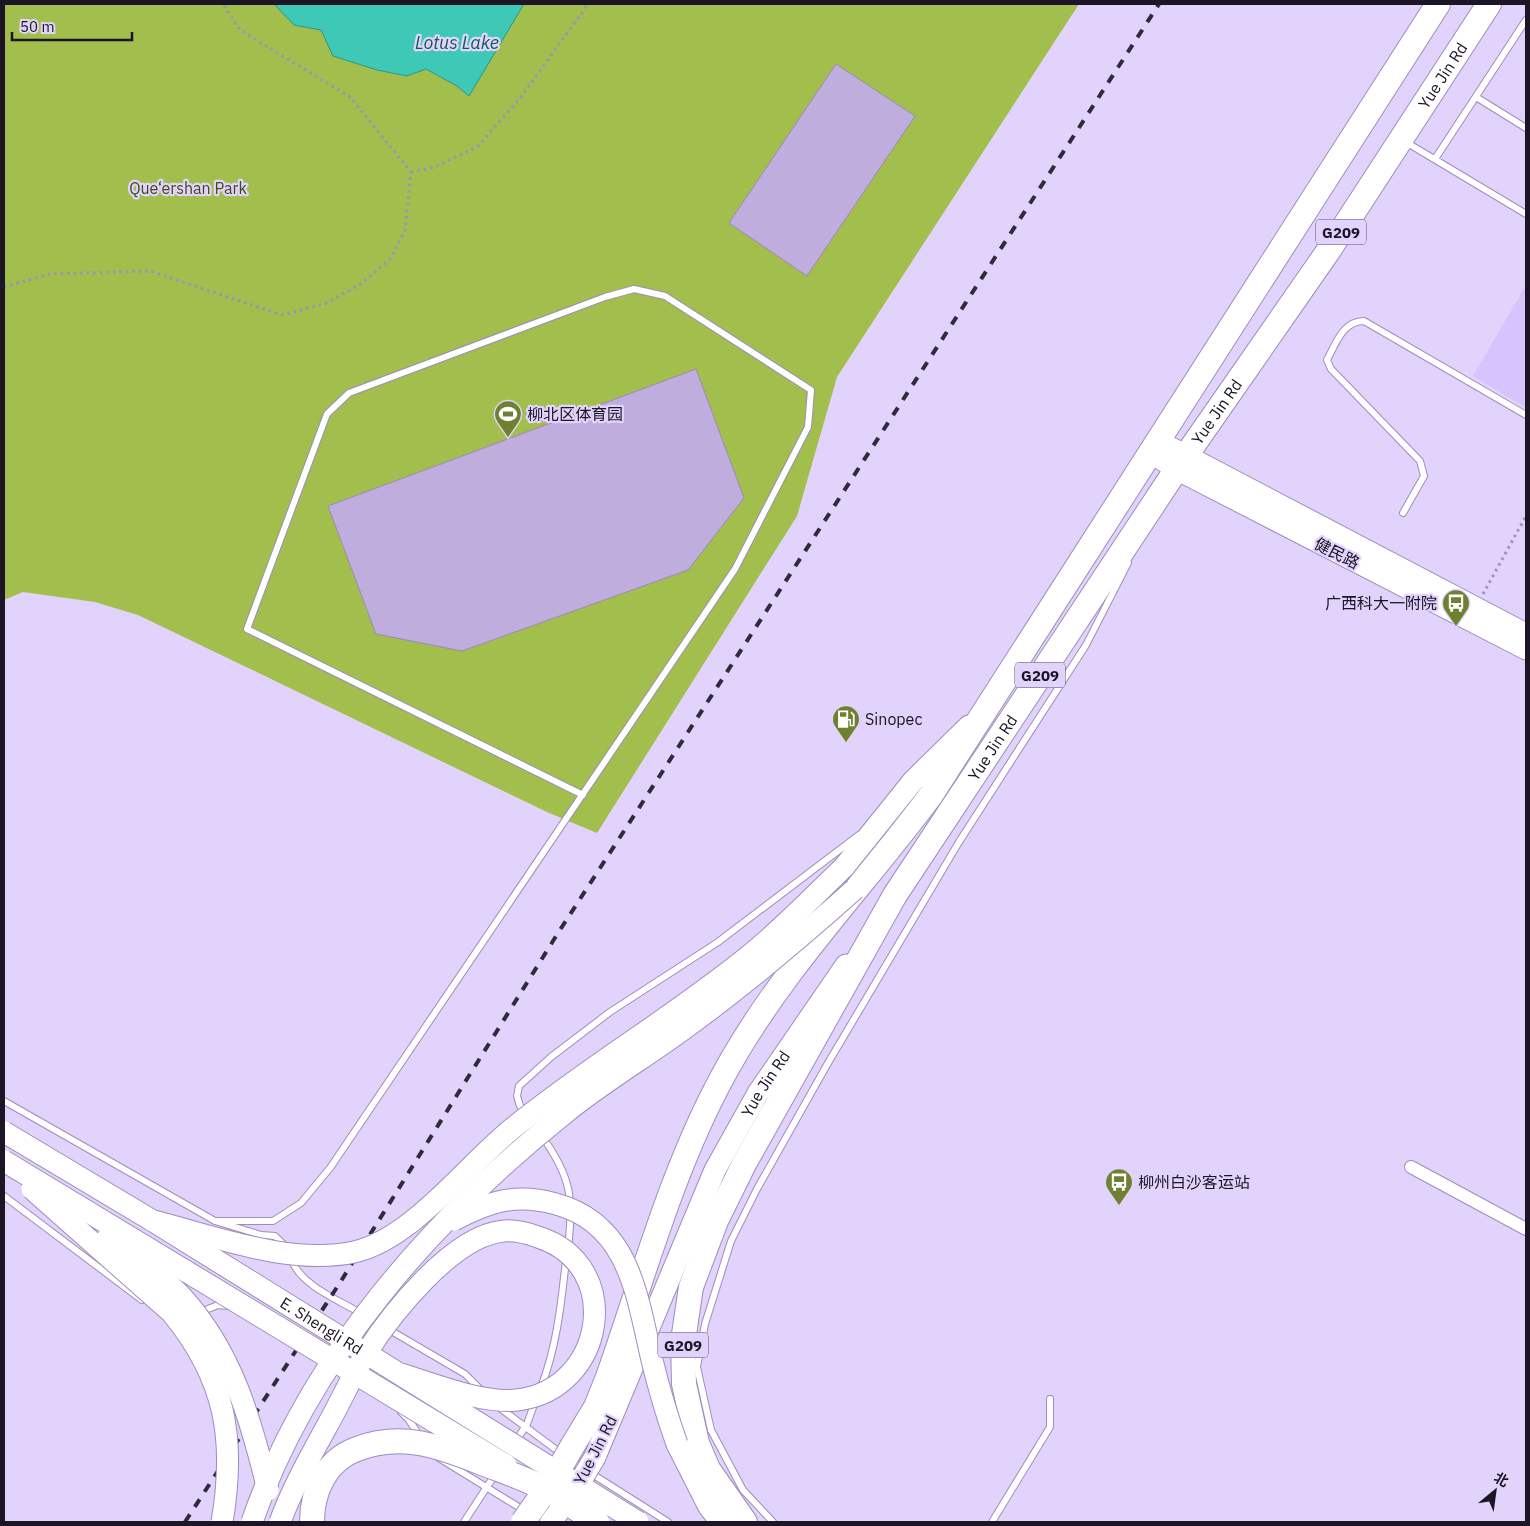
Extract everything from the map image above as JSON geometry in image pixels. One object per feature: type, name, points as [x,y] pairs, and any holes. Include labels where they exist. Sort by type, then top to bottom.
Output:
[{"type":"highway","name":"Yue Jin Rd","points":[[859,884],[931,795],[1438,4]]},
{"type":"highway","name":"Yue Jin Rd","points":[[894,894],[1180,463],[1329,250],[1489,4]]},
{"type":"highway","name":"G209","points":[[523,1522],[554,1478],[596,1407],[687,1152],[724,1073],[774,992],[859,884]]},
{"type":"highway","name":"G209","points":[[745,1522],[708,1469],[697,1444],[684,1384],[683,1362],[683,1342],[691,1287],[716,1221],[744,1164],[894,894]]},
{"type":"highway","points":[[312,1522],[315,1498],[329,1467],[348,1452],[385,1442],[401,1441],[432,1444],[536,1484]]},
{"type":"highway","name":"E. Shengli Rd","points":[[536,1484],[597,1522]]},
{"type":"main road","name":"健民路","points":[[1154,447],[1180,463],[1526,650]]},
{"type":"main road","name":"健民路","points":[[1180,463],[1526,633]]},
{"type":"main road","points":[[153,1221],[255,1247],[296,1254],[321,1256],[348,1253],[379,1243],[426,1208],[491,1146],[549,1100],[749,956],[780,930],[844,867],[913,781],[986,708]]},
{"type":"main road","name":"Yue Jin Rd","points":[[252,1522],[288,1440],[324,1376],[395,1275],[468,1197],[559,1118],[749,980],[859,884]]},
{"type":"main road","name":"Yue Jin Rd","points":[[551,1522],[577,1487],[595,1457],[701,1202],[733,1136],[758,1093],[894,894]]},
{"type":"main road","name":"E. Shengli Rd","points":[[4,1132],[153,1221],[638,1522]]},
{"type":"main road","name":"E. Shengli Rd","points":[[4,1160],[536,1484]]},
{"type":"main road","points":[[4,1168],[34,1190],[104,1235],[154,1272],[182,1297],[197,1316],[224,1357],[239,1388],[259,1449],[275,1522]]},
{"type":"main road","points":[[34,1190],[172,1313],[188,1332],[205,1361],[219,1395],[225,1424],[229,1465],[222,1522]]},
{"type":"main road","points":[[437,1230],[488,1203],[525,1198],[548,1201],[576,1211],[613,1240],[633,1280],[664,1408],[677,1444],[709,1507],[721,1522]]},
{"type":"main road","points":[[280,1522],[365,1355],[400,1308],[439,1264],[461,1248],[488,1234],[516,1232],[543,1238],[555,1245],[572,1259],[586,1278],[595,1302],[596,1317],[590,1342],[576,1368],[556,1386],[530,1397],[505,1400],[483,1397],[401,1374]]},
{"type":"street","points":[[1411,1167],[1526,1229]]},
{"type":"lane","points":[[1435,159],[1526,20]]},
{"type":"lane","points":[[1476,97],[1526,128]]},
{"type":"lane","points":[[1401,139],[1526,214]]},
{"type":"lane","points":[[215,1221],[273,1221],[301,1203],[330,1168],[583,796],[735,569],[808,427],[811,390],[665,296],[634,289],[604,297],[350,393],[327,414],[247,629],[583,796]]},
{"type":"lane","points":[[1404,514],[1424,476],[1420,460],[1331,369],[1327,360],[1344,329],[1356,321],[1364,320],[1526,415]]},
{"type":"lane","points":[[1140,540],[1180,463]]},
{"type":"lane","points":[[773,1522],[742,1490],[711,1430],[698,1367],[705,1324],[731,1241],[828,1063],[959,842],[1086,645],[1131,557]]},
{"type":"lane","points":[[530,1121],[520,1106],[517,1096],[519,1086],[551,1056],[610,1012],[718,942],[886,816]]},
{"type":"lane","points":[[4,1101],[215,1221],[261,1235],[276,1236],[286,1246],[293,1266],[310,1283],[465,1374],[502,1412],[551,1447],[668,1522]]},
{"type":"lane","points":[[511,1450],[525,1427],[549,1365],[559,1323],[570,1234],[568,1179],[552,1150],[536,1128]]},
{"type":"lane","points":[[4,1196],[149,1305]]},
{"type":"lane","points":[[191,1316],[218,1305],[231,1306],[390,1404]]},
{"type":"lane","points":[[162,1315],[182,1319]]},
{"type":"lane","points":[[992,1522],[1050,1427],[1050,1398]]},
{"type":"lane","points":[[398,1409],[409,1420],[427,1449],[543,1522]]},
{"type":"lane","points":[[464,1522],[506,1457]]},
{"type":"path","points":[[4,287],[50,274],[150,271],[282,315],[327,303],[361,284],[391,258],[405,230],[410,172],[350,98],[240,30],[223,4]]},
{"type":"path","points":[[410,172],[432,168],[476,147],[521,97],[588,4]]},
{"type":"path","points":[[1476,608],[1526,516]]},
{"type":"shaded area","points":[[1526,285],[1526,408],[1473,376]]},
{"type":"green space","name":"柳北区体育园","points":[[4,4],[1079,4],[837,377],[797,516],[597,833],[547,812],[138,615],[95,602],[23,592],[4,600]]},
{"type":"water","name":"Lotus Lake","points":[[274,4],[524,4],[469,96],[457,86],[426,69],[407,76],[377,70],[333,56],[321,30],[294,25]]},
{"type":"building","points":[[836,64],[915,116],[807,276],[729,223]]},
{"type":"building","points":[[696,369],[744,498],[688,570],[462,651],[376,634],[328,506]]},
{"type":"railway","points":[[185,1522],[341,1281],[558,933],[1159,4]]},
{"type":"place","name":"柳北区体育园","points":[[508,438]]},
{"type":"place","name":"广西科大一附院","points":[[1456,627]]},
{"type":"place","name":"Sinopec","points":[[846,743]]},
{"type":"place","name":"柳州白沙客运站","points":[[1119,1206]]},
{"type":"park label","name":"Que‘ershan Park","points":[[188,188]]}]
